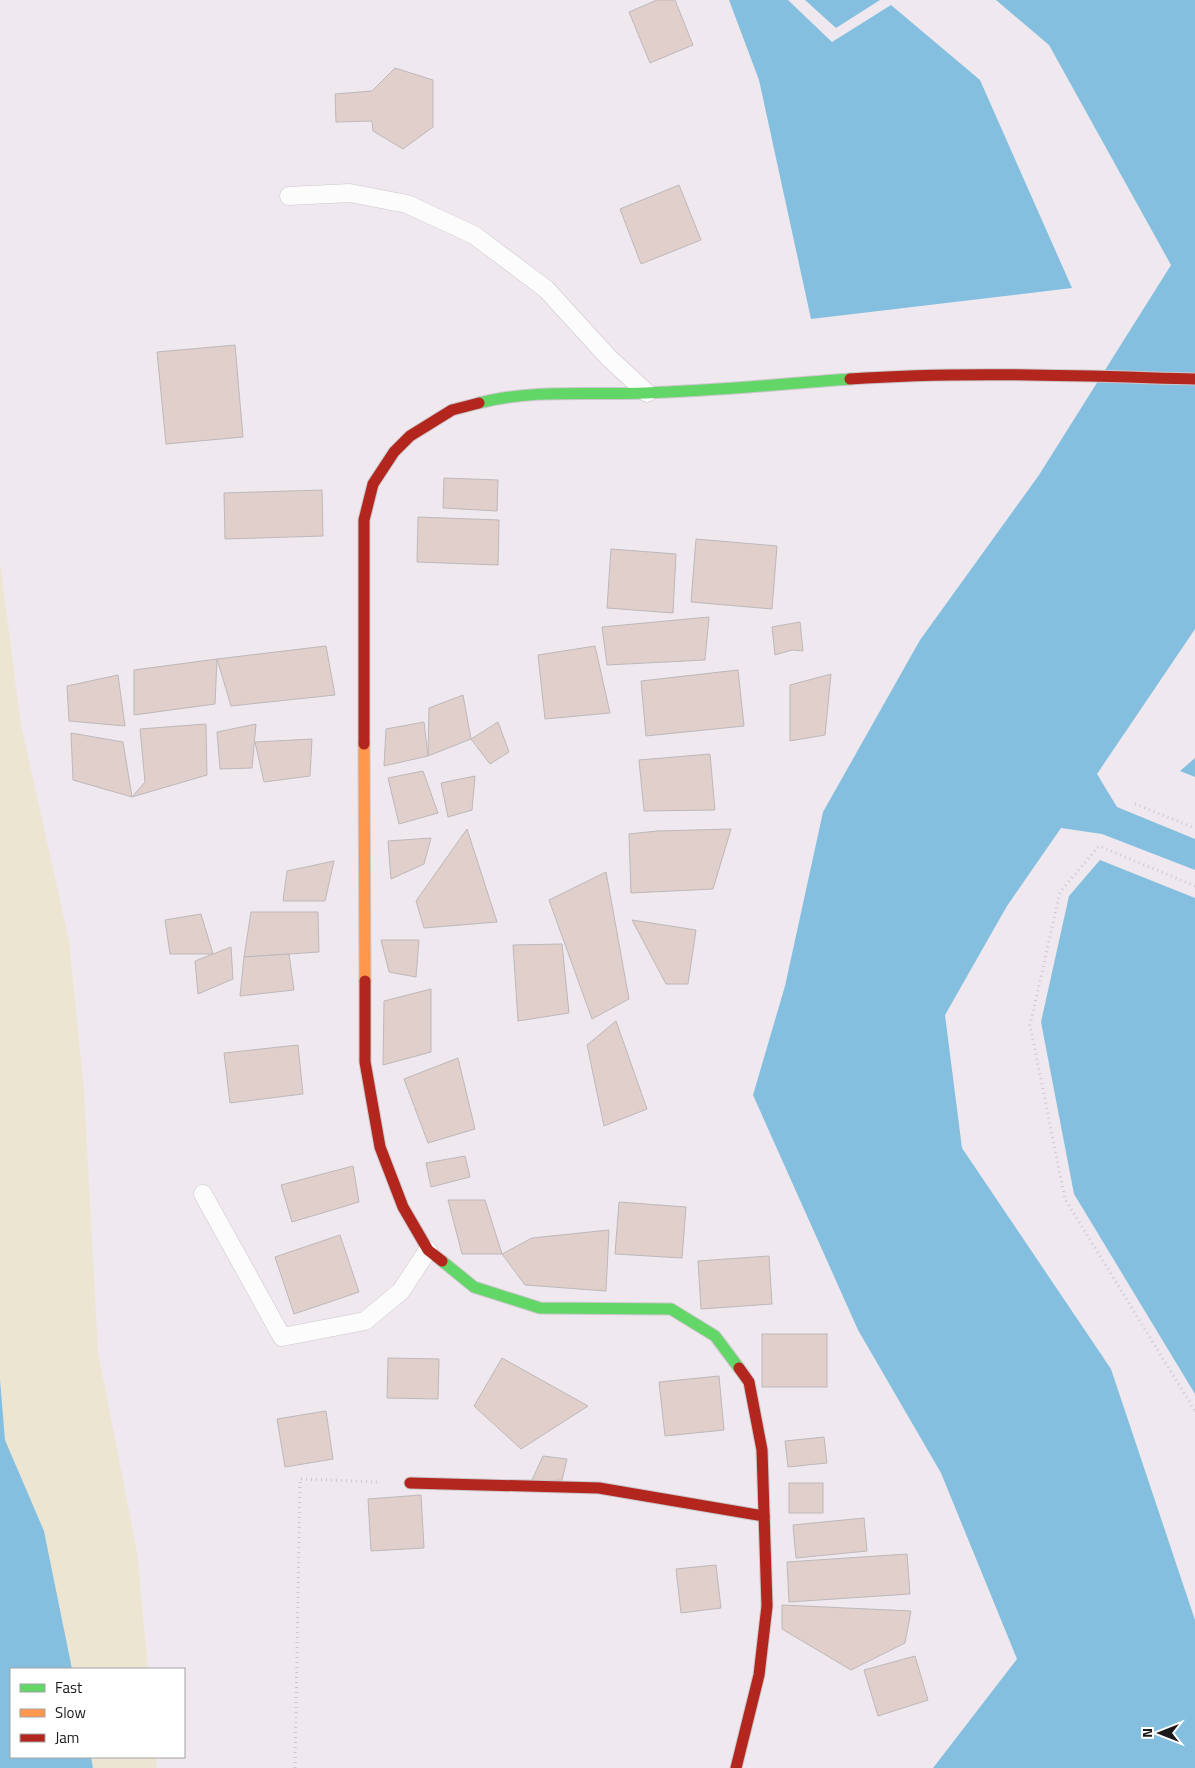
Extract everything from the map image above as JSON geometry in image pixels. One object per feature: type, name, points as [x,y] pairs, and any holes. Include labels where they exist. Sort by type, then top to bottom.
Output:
[{"type":"street","points":[[736,1768],[760,1665],[766,1606],[762,1450],[749,1382],[715,1336],[671,1309],[540,1308],[474,1288],[428,1250],[403,1207],[380,1146],[365,1062],[364,520],[373,484],[394,452],[410,436],[452,410],[490,400],[539,395],[647,393],[898,376],[1076,376],[1195,379]]},
{"type":"street","points":[[410,1483],[598,1488],[764,1516]]},
{"type":"lane","points":[[289,196],[350,193],[407,204],[474,235],[546,289],[609,358],[647,393]]},
{"type":"lane","points":[[203,1194],[282,1337],[365,1322],[401,1291],[428,1250]]},
{"type":"path","points":[[1135,804],[1195,828]]},
{"type":"path","points":[[1195,886],[1099,846],[1060,892],[1030,1025],[1065,1199],[1195,1411]]},
{"type":"path","points":[[295,1768],[300,1479],[410,1483]]},
{"type":"sand","points":[[0,563],[21,725],[69,941],[84,1090],[98,1352],[137,1552],[148,1668],[72,1668],[44,1531],[5,1440],[0,1379]]},
{"type":"sand","points":[[91,1758],[156,1758],[157,1768],[93,1768]]},
{"type":"water","points":[[729,0],[788,0],[832,42],[891,5],[980,80],[1072,288],[811,319],[759,80]]},
{"type":"water","points":[[805,0],[880,0],[836,28]]},
{"type":"water","points":[[996,0],[1195,0],[1195,629],[1097,774],[1117,807],[1195,839],[1195,870],[1102,834],[1061,828],[1007,906],[945,1015],[962,1148],[1111,1369],[1195,1620],[1195,1768],[933,1768],[1017,1659],[941,1473],[858,1330],[753,1095],[785,986],[823,812],[920,640],[1039,475],[1171,265],[1049,45]]},
{"type":"water","points":[[1195,758],[1195,777],[1180,771]]},
{"type":"water","points":[[1100,860],[1195,898],[1195,1394],[1074,1194],[1041,1022],[1069,896]]},
{"type":"water","points":[[0,1379],[5,1440],[44,1531],[72,1668],[10,1668],[10,1758],[91,1758],[93,1768],[0,1768]]},
{"type":"building","points":[[657,0],[675,0],[693,45],[650,63],[629,12]]},
{"type":"building","points":[[395,68],[433,80],[433,127],[403,149],[373,131],[372,121],[336,122],[335,94],[372,91]]},
{"type":"building","points":[[679,185],[701,240],[641,264],[620,209]]},
{"type":"building","points":[[235,345],[243,437],[166,444],[157,352]]},
{"type":"building","points":[[444,478],[498,480],[497,511],[443,508]]},
{"type":"building","points":[[322,490],[323,536],[225,539],[224,493]]},
{"type":"building","points":[[418,517],[499,520],[498,565],[417,562]]},
{"type":"building","points":[[696,539],[777,546],[772,609],[691,602]]},
{"type":"building","points":[[611,549],[676,554],[673,613],[607,608]]},
{"type":"building","points":[[709,617],[705,660],[607,665],[602,627]]},
{"type":"building","points":[[800,622],[803,651],[792,650],[775,655],[772,627]]},
{"type":"building","points":[[326,646],[335,695],[231,706],[217,659]]},
{"type":"building","points":[[595,646],[610,713],[545,719],[538,655]]},
{"type":"building","points":[[217,659],[215,704],[134,715],[134,670]]},
{"type":"building","points":[[738,670],[744,726],[646,736],[641,681]]},
{"type":"building","points":[[831,674],[825,735],[790,741],[790,685]]},
{"type":"building","points":[[118,675],[125,726],[69,721],[67,686]]},
{"type":"building","points":[[463,695],[471,739],[428,756],[429,708]]},
{"type":"building","points":[[424,722],[428,756],[384,766],[386,729]]},
{"type":"building","points":[[498,722],[509,752],[490,764],[471,739]]},
{"type":"building","points":[[206,724],[207,775],[132,797],[145,782],[140,729]]},
{"type":"building","points":[[256,724],[252,768],[220,769],[217,732]]},
{"type":"building","points":[[71,733],[123,742],[132,797],[73,780]]},
{"type":"building","points":[[312,739],[310,776],[264,782],[255,742]]},
{"type":"building","points":[[710,754],[715,810],[644,811],[639,760]]},
{"type":"building","points":[[423,771],[438,813],[399,824],[388,778]]},
{"type":"building","points":[[475,776],[472,810],[448,817],[441,783]]},
{"type":"building","points":[[467,829],[497,922],[424,928],[416,901]]},
{"type":"building","points":[[731,829],[713,889],[631,893],[629,834],[657,831]]},
{"type":"building","points":[[431,838],[424,864],[391,879],[388,841]]},
{"type":"building","points":[[334,861],[325,901],[283,901],[287,871]]},
{"type":"building","points":[[606,872],[629,999],[592,1019],[549,900]]},
{"type":"building","points":[[251,912],[318,912],[319,952],[244,957]]},
{"type":"building","points":[[201,914],[213,954],[170,954],[165,920]]},
{"type":"building","points":[[632,920],[696,930],[688,984],[666,984]]},
{"type":"building","points":[[381,940],[419,940],[416,977],[389,972]]},
{"type":"building","points":[[562,944],[569,1013],[518,1021],[513,945]]},
{"type":"building","points":[[231,947],[233,979],[198,994],[195,961]]},
{"type":"building","points":[[289,954],[294,990],[240,996],[244,957]]},
{"type":"building","points":[[431,989],[431,1052],[383,1065],[384,1001]]},
{"type":"building","points":[[616,1021],[647,1109],[604,1126],[587,1045]]},
{"type":"building","points":[[298,1045],[303,1094],[230,1103],[224,1053]]},
{"type":"building","points":[[458,1058],[475,1129],[428,1143],[404,1079]]},
{"type":"building","points":[[465,1156],[470,1177],[431,1187],[426,1163]]},
{"type":"building","points":[[353,1166],[359,1202],[292,1222],[281,1185]]},
{"type":"building","points":[[448,1200],[485,1200],[502,1254],[462,1254]]},
{"type":"building","points":[[619,1202],[686,1207],[682,1258],[615,1254]]},
{"type":"building","points":[[609,1230],[606,1291],[525,1285],[502,1254],[532,1238]]},
{"type":"building","points":[[340,1235],[359,1292],[294,1314],[275,1257]]},
{"type":"building","points":[[769,1256],[772,1304],[701,1309],[698,1261]]},
{"type":"building","points":[[762,1334],[827,1334],[827,1387],[762,1387]]},
{"type":"building","points":[[388,1358],[439,1359],[438,1399],[387,1398]]},
{"type":"building","points":[[502,1358],[588,1406],[521,1449],[474,1406]]},
{"type":"building","points":[[719,1376],[724,1430],[665,1436],[659,1382]]},
{"type":"building","points":[[326,1411],[333,1459],[285,1467],[277,1419]]},
{"type":"building","points":[[824,1437],[827,1463],[788,1467],[785,1441]]},
{"type":"building","points":[[543,1456],[567,1459],[562,1480],[531,1482]]},
{"type":"building","points":[[789,1483],[823,1483],[823,1513],[789,1513]]},
{"type":"building","points":[[421,1495],[424,1548],[371,1551],[368,1499]]},
{"type":"building","points":[[864,1518],[867,1551],[796,1558],[793,1525]]},
{"type":"building","points":[[907,1554],[910,1594],[789,1602],[787,1562]]},
{"type":"building","points":[[716,1565],[721,1608],[681,1613],[676,1569]]},
{"type":"building","points":[[782,1605],[911,1611],[905,1643],[851,1670],[782,1629]]},
{"type":"building","points":[[915,1656],[928,1700],[878,1716],[864,1670]]},
{"type":"traffic: fast","points":[[479,403],[540,394],[671,392],[850,379]]},
{"type":"traffic: fast","points":[[442,1261],[474,1287],[540,1308],[671,1309],[715,1336],[739,1368]]},
{"type":"traffic: slow","points":[[364,744],[365,981]]},
{"type":"traffic: jam","points":[[850,379],[936,375],[1195,379]]},
{"type":"traffic: jam","points":[[364,744],[364,520],[373,484],[394,452],[410,436],[452,410],[479,403]]},
{"type":"traffic: jam","points":[[365,981],[365,1062],[380,1147],[403,1207],[428,1250],[442,1261]]},
{"type":"traffic: jam","points":[[736,1768],[759,1675],[767,1606],[762,1450],[749,1382],[739,1368]]},
{"type":"traffic: jam","points":[[410,1483],[599,1488],[764,1516]]}]
